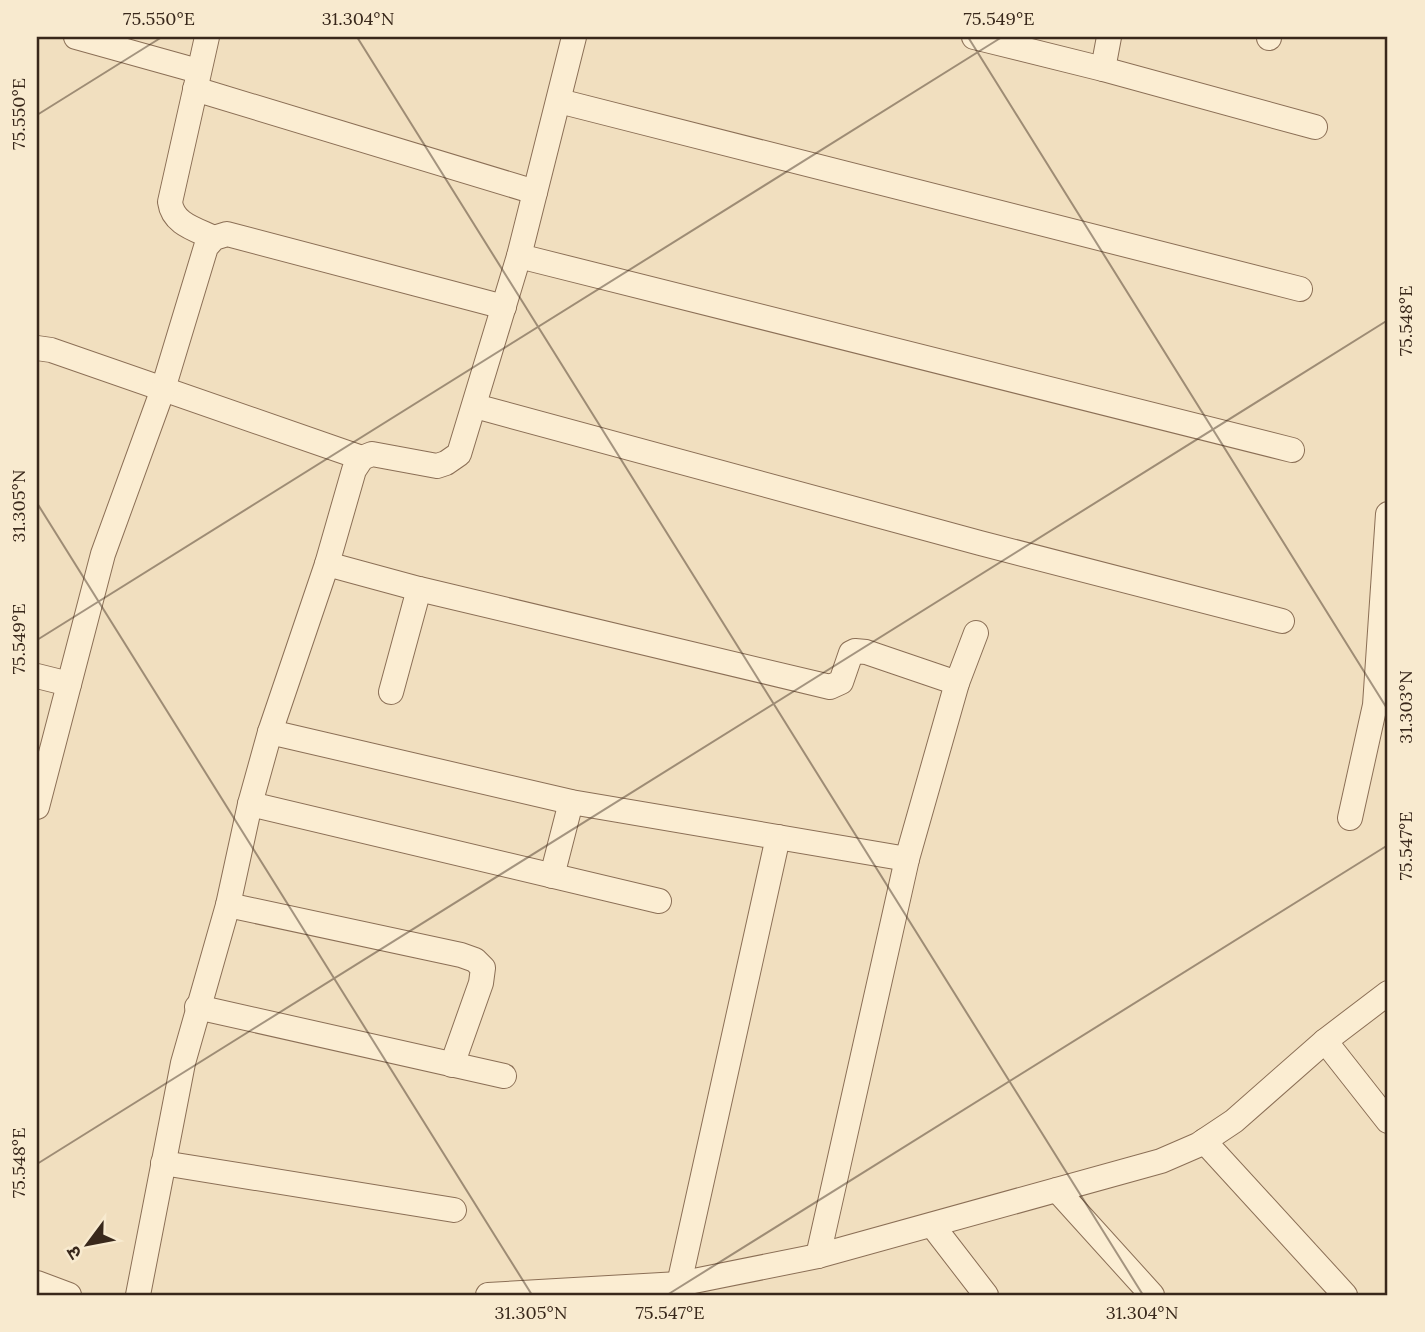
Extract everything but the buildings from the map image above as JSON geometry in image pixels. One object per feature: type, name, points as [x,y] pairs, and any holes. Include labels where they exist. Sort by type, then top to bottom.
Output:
[{"type":"street","points":[[76,37],[535,192]]},
{"type":"street","points":[[207,37],[170,202],[171,212],[176,220],[214,238]]},
{"type":"street","points":[[138,1295],[183,1063],[228,905],[250,804],[270,732],[327,564],[354,470],[362,458],[372,454],[437,466],[459,454],[519,256],[575,37]]},
{"type":"street","points":[[974,37],[1315,127]]},
{"type":"street","points":[[1103,69],[1109,37]]},
{"type":"street","points":[[559,101],[1300,289]]},
{"type":"street","points":[[37,807],[103,554],[163,388],[206,247],[214,238],[227,234],[504,307]]},
{"type":"street","points":[[519,256],[1292,450]]},
{"type":"street","points":[[37,348],[51,349],[362,458]]},
{"type":"street","points":[[475,406],[966,539],[1282,621]]},
{"type":"street","points":[[1350,818],[1381,701],[1388,514]]},
{"type":"street","points":[[327,564],[419,589],[830,687],[841,682],[851,653],[855,651],[866,652],[957,683]]},
{"type":"street","points":[[391,692],[419,589]]},
{"type":"street","points":[[818,1255],[908,859],[957,683],[976,634]]},
{"type":"street","points":[[37,676],[69,684]]},
{"type":"street","points":[[270,732],[571,802],[908,859]]},
{"type":"street","points":[[552,876],[571,802]]},
{"type":"street","points":[[250,804],[659,901]]},
{"type":"street","points":[[685,1289],[778,837]]},
{"type":"street","points":[[228,905],[475,960],[483,968],[481,983],[452,1065]]},
{"type":"street","points":[[488,1295],[685,1289],[932,1225],[1161,1161],[1205,1141],[1234,1121],[1325,1041],[1388,993]]},
{"type":"street","points":[[197,1007],[504,1076]]},
{"type":"street","points":[[1325,1041],[1388,1121]]},
{"type":"street","points":[[1205,1141],[1345,1295]]},
{"type":"street","points":[[163,1163],[454,1210]]},
{"type":"street","points":[[1057,1190],[1152,1295]]},
{"type":"street","points":[[932,1225],[986,1295]]},
{"type":"street","points":[[37,1283],[69,1295]]}]
